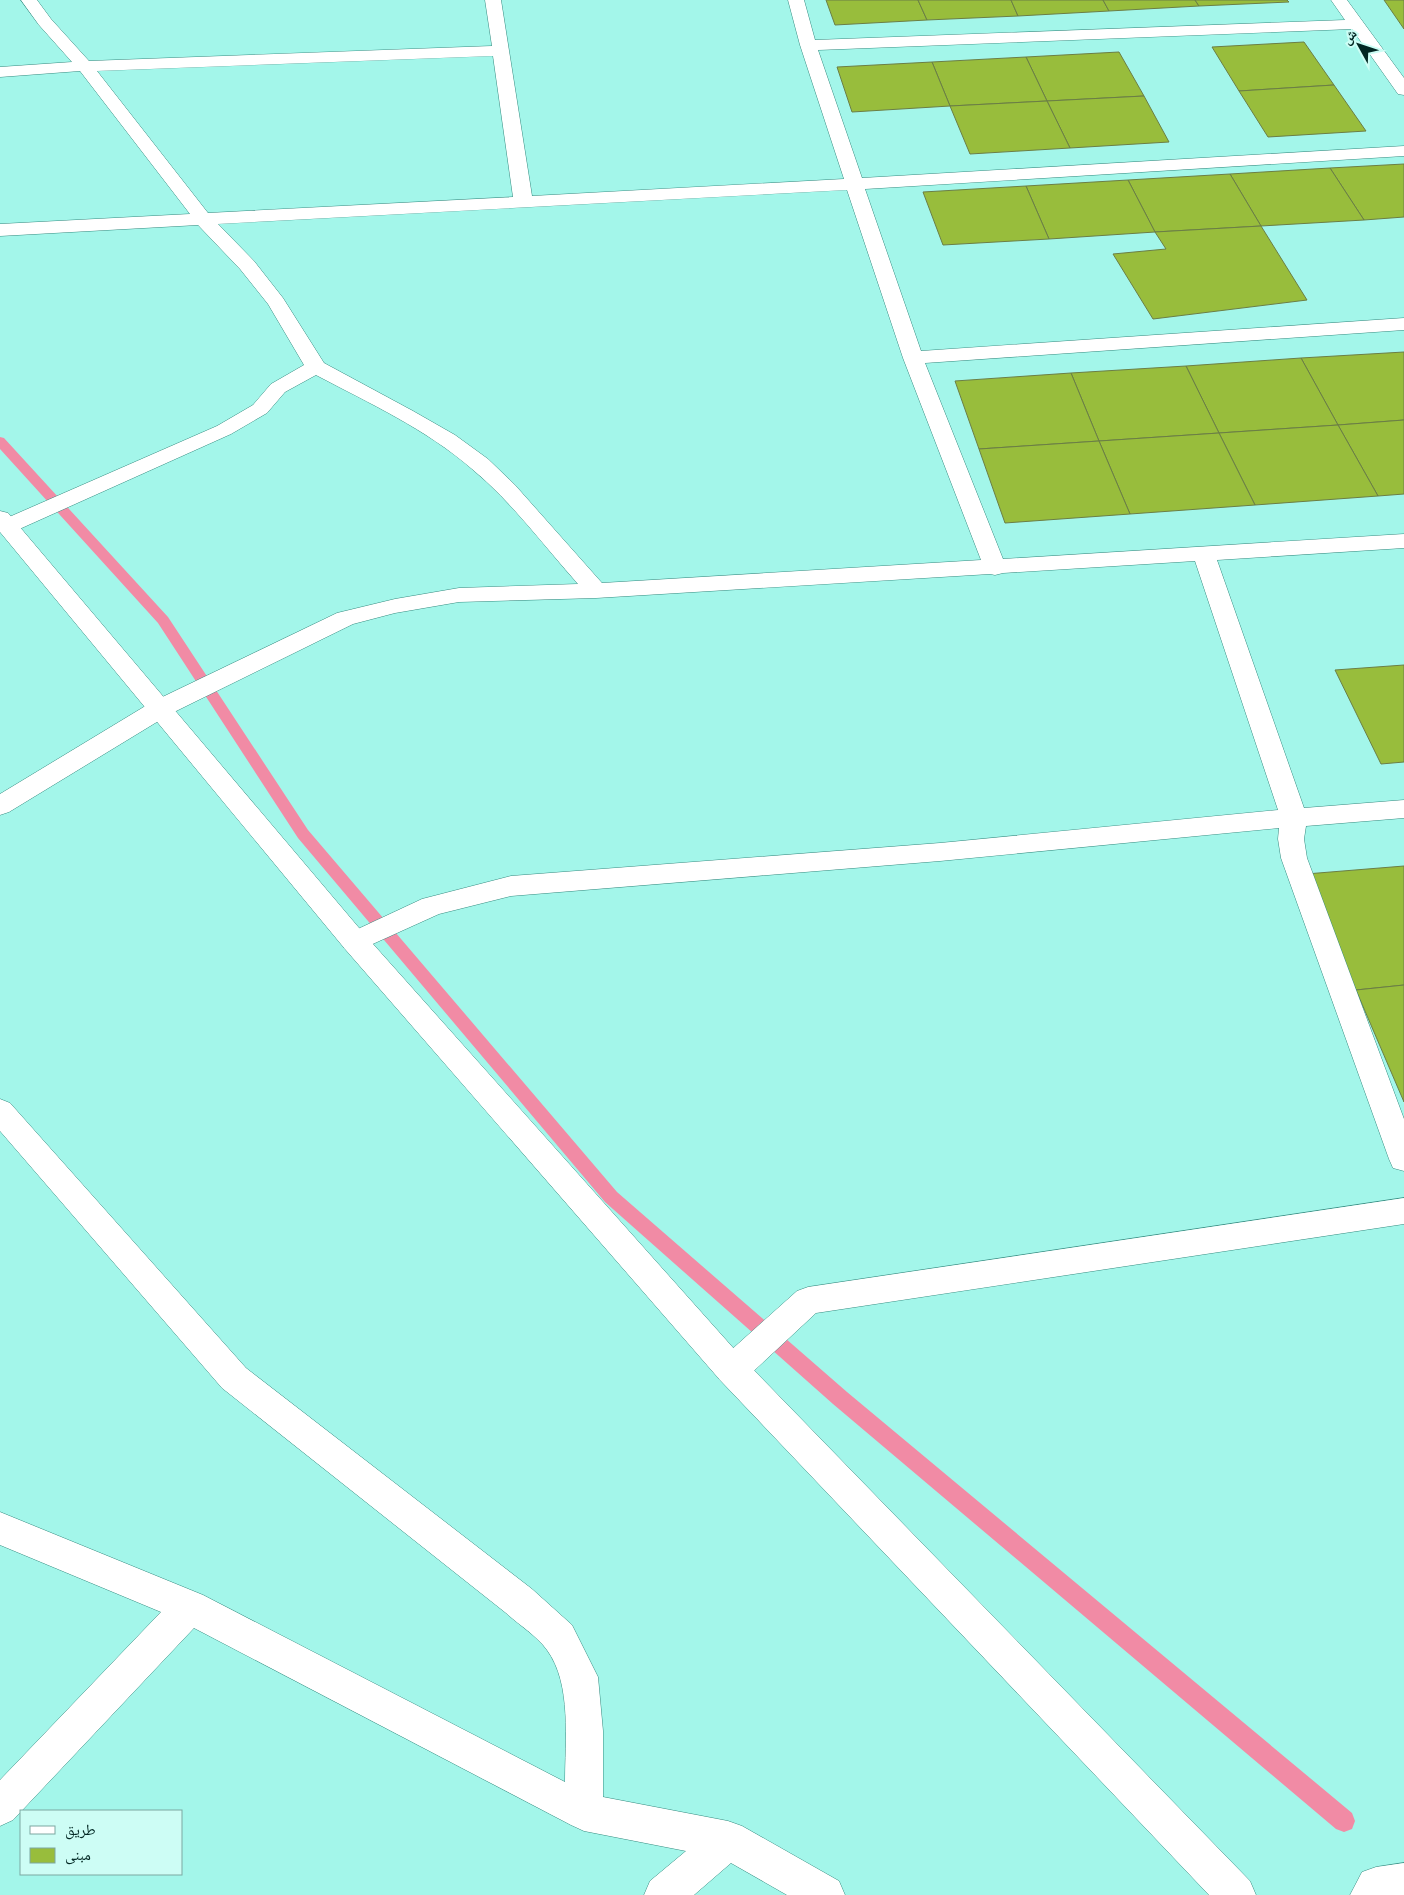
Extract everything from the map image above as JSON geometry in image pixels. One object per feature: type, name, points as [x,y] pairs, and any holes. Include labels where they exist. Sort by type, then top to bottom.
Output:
[{"type":"street","points":[[29,0],[45,22],[85,66],[202,218],[247,265],[276,302],[316,367],[447,440],[480,464],[507,490],[596,591]]},
{"type":"street","points":[[492,0],[523,200]]},
{"type":"street","points":[[796,0],[808,45],[913,358],[995,568]]},
{"type":"street","points":[[1339,0],[1404,90]]},
{"type":"street","points":[[808,45],[1356,24]]},
{"type":"street","points":[[0,72],[85,66],[500,51]]},
{"type":"street","points":[[0,230],[523,200],[854,184],[1404,151]]},
{"type":"street","points":[[913,358],[1404,324]]},
{"type":"street","points":[[316,367],[295,376],[278,388],[260,409],[224,430],[3,522],[161,708],[355,942],[1236,1895]]},
{"type":"street","points":[[0,806],[161,708],[345,618],[395,606],[459,595],[596,591],[995,568],[1404,541]]},
{"type":"street","points":[[1204,555],[1294,818],[1291,839],[1294,858],[1404,1159]]},
{"type":"street","points":[[355,942],[432,906],[511,886],[940,852],[1404,809]]},
{"type":"street","points":[[0,1111],[234,1378],[519,1601],[559,1637],[580,1676],[584,1731],[584,1812]]},
{"type":"street","points":[[742,1360],[808,1301],[1404,1211]]},
{"type":"street","points":[[0,1528],[190,1607],[584,1812],[728,1840],[825,1895]]},
{"type":"street","points":[[0,1807],[190,1607]]},
{"type":"street","points":[[664,1895],[728,1840]]},
{"type":"street","points":[[1370,1895],[1376,1886],[1404,1882]]},
{"type":"building","points":[[826,0],[918,0],[927,20],[835,25]]},
{"type":"building","points":[[918,0],[1011,0],[1018,16],[927,20]]},
{"type":"building","points":[[1011,0],[1103,0],[1109,11],[1018,16]]},
{"type":"building","points":[[1103,0],[1195,0],[1199,6],[1109,11]]},
{"type":"building","points":[[1195,0],[1287,0],[1289,2],[1199,6]]},
{"type":"building","points":[[1384,0],[1404,0],[1404,29]]},
{"type":"building","points":[[1304,42],[1334,85],[1239,91],[1212,47]]},
{"type":"building","points":[[1119,52],[1144,96],[1047,101],[1026,57]]},
{"type":"building","points":[[1026,57],[1047,101],[950,106],[932,62]]},
{"type":"building","points":[[932,62],[950,106],[852,112],[837,67]]},
{"type":"building","points":[[1334,85],[1366,131],[1268,137],[1239,91]]},
{"type":"building","points":[[1144,96],[1169,142],[1070,148],[1047,101]]},
{"type":"building","points":[[1047,101],[1070,148],[970,154],[950,106]]},
{"type":"building","points":[[1404,164],[1404,217],[1364,220],[1330,168]]},
{"type":"building","points":[[1330,168],[1364,220],[1261,226],[1230,174]]},
{"type":"building","points":[[1230,174],[1261,226],[1155,232],[1128,180]]},
{"type":"building","points":[[1128,180],[1155,232],[1049,239],[1026,186]]},
{"type":"building","points":[[1026,186],[1049,239],[943,245],[923,192]]},
{"type":"building","points":[[1261,226],[1307,300],[1153,319],[1113,254],[1166,249],[1155,232]]},
{"type":"building","points":[[1404,352],[1404,420],[1338,425],[1301,358]]},
{"type":"building","points":[[1301,358],[1338,425],[1219,433],[1186,366]]},
{"type":"building","points":[[1186,366],[1219,433],[1099,441],[1071,373]]},
{"type":"building","points":[[1071,373],[1099,441],[979,449],[955,381]]},
{"type":"building","points":[[1404,420],[1404,494],[1378,496],[1338,425]]},
{"type":"building","points":[[1338,425],[1378,496],[1255,505],[1219,433]]},
{"type":"building","points":[[1219,433],[1255,505],[1130,514],[1099,441]]},
{"type":"building","points":[[1099,441],[1130,514],[1005,523],[979,449]]},
{"type":"building","points":[[1404,665],[1404,762],[1381,764],[1335,670]]},
{"type":"building","points":[[1404,866],[1404,985],[1356,990],[1306,874]]},
{"type":"building","points":[[1404,985],[1404,1102],[1356,990]]},
{"type":"waterway","points":[[0,441],[163,620],[303,834],[611,1197],[840,1398],[1344,1821]]}]
